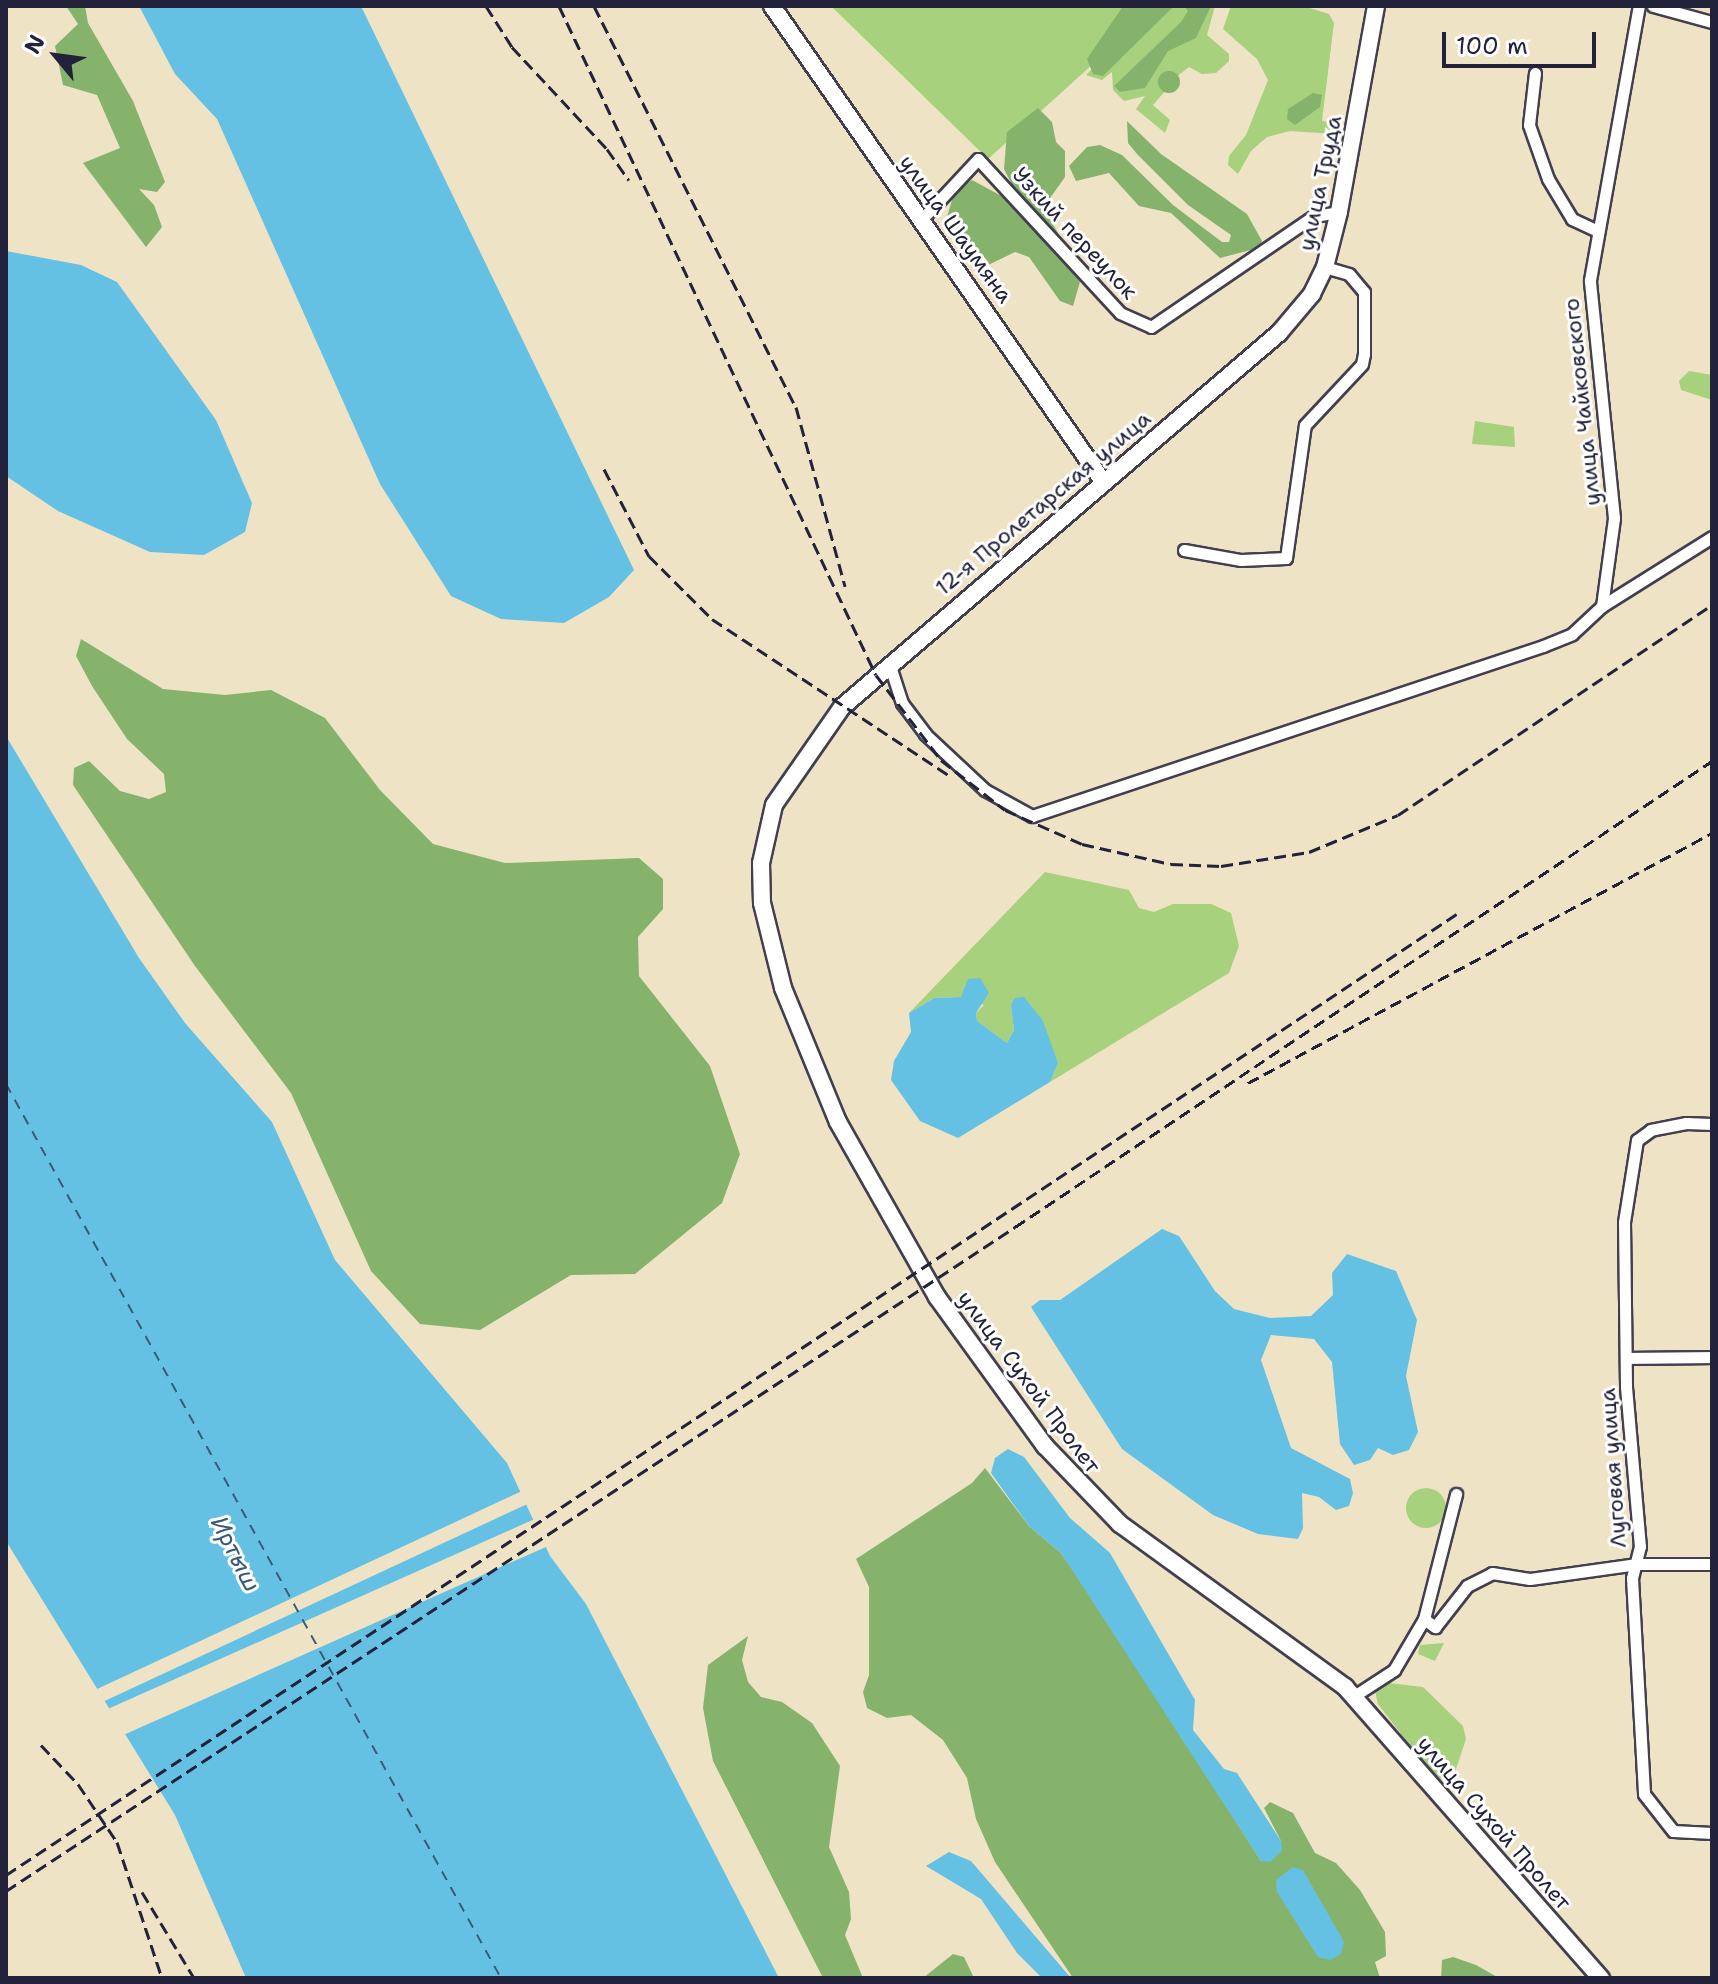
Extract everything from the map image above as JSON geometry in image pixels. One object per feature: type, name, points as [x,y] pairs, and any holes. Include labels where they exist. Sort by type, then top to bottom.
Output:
[{"type":"main road","name":"улица Шаумяна","points":[[772,6],[1102,480]]},
{"type":"main road","name":"улица Труда","points":[[1325,267],[1339,212],[1376,6]]},
{"type":"main road","name":"12-я Пролетарская улица","points":[[790,775],[842,707],[889,663],[1279,333],[1312,294],[1325,267]]},
{"type":"main road","name":"улица Сухой Пролет","points":[[790,775],[767,824],[761,863],[772,951],[797,1030],[838,1122],[909,1250],[1026,1420],[1083,1491],[1120,1524],[1304,1654],[1354,1696],[1601,1978]]},
{"type":"street","name":"улица Чайковского","points":[[1602,606],[1614,518],[1589,312],[1598,231],[1639,6]]},
{"type":"street","points":[[1653,6],[1712,22]]},
{"type":"street","points":[[1535,73],[1529,125],[1548,179],[1572,219],[1598,231]]},
{"type":"street","name":"Узкий переулок","points":[[922,219],[978,159],[1120,313],[1151,327],[1314,216],[1339,212]]},
{"type":"street","name":"улица Труда","points":[[1184,550],[1284,561],[1305,425],[1362,364],[1364,354],[1364,292],[1349,274],[1325,267]]},
{"type":"street","points":[[889,663],[902,703],[925,734],[985,790],[1032,816],[1543,646],[1588,620],[1602,606],[1712,537]]},
{"type":"street","name":"Луговая улица","points":[[1712,1124],[1663,1128],[1637,1140],[1624,1222],[1637,1564],[1632,1578],[1644,1794],[1673,1831],[1712,1833]]},
{"type":"street","points":[[1628,1358],[1712,1357]]},
{"type":"street","points":[[1354,1696],[1394,1670],[1424,1619],[1456,1494]]},
{"type":"street","points":[[1424,1619],[1435,1627],[1467,1586],[1492,1573],[1530,1579],[1637,1564],[1712,1564]]},
{"type":"green space","points":[[66,6],[85,6],[88,23],[133,101],[165,182],[157,192],[139,189],[154,205],[162,227],[146,247],[83,163],[120,148],[97,95],[63,85],[55,46],[78,24]]},
{"type":"green space","points":[[831,6],[1215,6],[1207,35],[1229,54],[1229,61],[1216,73],[1202,74],[1189,67],[1180,74],[1153,105],[1170,120],[1165,133],[1136,109],[1145,96],[1124,101],[1113,90],[1112,72],[1102,80],[1086,75],[1137,24],[988,159]]},
{"type":"green space","points":[[1123,6],[1174,6],[1103,76],[1093,74],[1087,59]]},
{"type":"green space","points":[[1184,6],[1211,6],[1196,38],[1168,51],[1145,88],[1120,92],[1114,86],[1181,22],[1188,11]]},
{"type":"green space","points":[[1231,6],[1303,6],[1329,14],[1334,23],[1322,121],[1335,123],[1334,134],[1290,131],[1267,137],[1251,151],[1238,174],[1228,165],[1229,156],[1246,135],[1268,80],[1257,59],[1223,29]]},
{"type":"green space","points":[[1169,71],[1177,74],[1180,82],[1177,90],[1169,93],[1161,90],[1158,82],[1161,74]]},
{"type":"green space","points":[[1313,93],[1322,95],[1320,107],[1295,125],[1287,119],[1288,109]]},
{"type":"green space","points":[[1038,108],[1052,122],[1056,142],[1065,151],[1065,177],[1043,208],[1058,233],[1046,242],[1080,282],[1073,306],[1060,301],[1029,257],[1015,252],[980,269],[964,251],[947,217],[955,190],[972,180],[1007,199],[1016,193],[1004,169],[1007,132]]},
{"type":"green space","points":[[1127,121],[1161,154],[1247,214],[1262,241],[1258,248],[1220,258],[1171,213],[1139,206],[1109,173],[1076,181],[1069,166],[1087,147],[1100,145],[1122,155],[1173,205],[1222,242],[1229,242],[1231,235],[1188,205],[1137,154],[1128,143]]},
{"type":"green space","points":[[1689,371],[1712,375],[1712,400],[1681,390],[1679,381]]},
{"type":"green space","points":[[1475,421],[1514,427],[1515,447],[1472,444]]},
{"type":"green space","points":[[81,639],[163,689],[225,695],[271,690],[325,718],[380,790],[433,844],[505,863],[639,858],[663,879],[663,909],[638,937],[639,976],[710,1066],[740,1154],[722,1203],[635,1274],[571,1275],[480,1330],[420,1324],[371,1271],[291,1093],[195,966],[73,785],[74,768],[89,761],[120,791],[149,799],[166,792],[164,774],[127,739],[92,686],[76,656]]},
{"type":"green space","points":[[1045,872],[1129,890],[1139,908],[1154,912],[1173,904],[1211,904],[1231,913],[1239,946],[1229,973],[1050,1082],[1058,1063],[1011,1005],[1014,1030],[1007,1043],[977,1021],[976,1013],[984,1005],[961,997],[934,998],[909,1013]]},
{"type":"green space","points":[[985,1468],[1029,1526],[1061,1553],[1261,1861],[1281,1841],[1264,1808],[1270,1802],[1293,1813],[1315,1853],[1336,1863],[1360,1890],[1385,1932],[1386,1956],[1375,1962],[1380,1978],[1073,1978],[995,1862],[976,1819],[967,1778],[943,1740],[911,1715],[887,1718],[867,1708],[863,1692],[869,1675],[869,1587],[856,1559],[972,1483]]},
{"type":"green space","points":[[1426,1488],[1440,1494],[1446,1508],[1440,1522],[1426,1528],[1412,1522],[1406,1508],[1412,1494]]},
{"type":"green space","points":[[748,1636],[742,1660],[748,1682],[761,1697],[782,1702],[812,1723],[840,1766],[829,1847],[849,1892],[851,1919],[845,1935],[863,1978],[823,1978],[713,1761],[703,1708],[708,1665]]},
{"type":"green space","points":[[1444,1643],[1435,1661],[1418,1654],[1420,1645]]},
{"type":"green space","points":[[1389,1683],[1423,1687],[1463,1726],[1466,1739],[1452,1781],[1435,1778],[1378,1704],[1375,1691]]},
{"type":"green space","points":[[953,1954],[964,1957],[974,1978],[923,1978]]},
{"type":"green space","points":[[1453,1957],[1499,1978],[1441,1978],[1442,1960]]},
{"type":"water","points":[[139,6],[361,6],[634,570],[609,597],[564,623],[501,619],[451,596],[380,484],[217,119],[175,74]]},
{"type":"water","points":[[6,251],[81,265],[117,282],[216,420],[252,503],[245,532],[204,555],[150,552],[58,511],[6,476]]},
{"type":"water","name":"Иртыш","points":[[6,736],[139,958],[185,1023],[272,1122],[335,1260],[507,1463],[550,1556],[586,1604],[779,1978],[246,1978],[175,1815],[6,1541]]},
{"type":"water","points":[[980,978],[989,993],[976,1013],[977,1021],[1007,1043],[1014,1030],[1011,1005],[1015,998],[1024,997],[1043,1021],[1058,1063],[1050,1082],[958,1138],[920,1121],[891,1080],[894,1061],[911,1032],[909,1013],[934,998],[961,997],[968,979]]},
{"type":"water","points":[[1162,1229],[1179,1236],[1215,1291],[1234,1309],[1270,1318],[1311,1316],[1333,1295],[1332,1273],[1347,1254],[1396,1271],[1417,1320],[1406,1376],[1418,1432],[1409,1450],[1393,1455],[1378,1448],[1370,1460],[1354,1465],[1340,1444],[1332,1362],[1314,1339],[1271,1335],[1261,1360],[1291,1448],[1350,1479],[1353,1493],[1349,1506],[1336,1510],[1319,1497],[1302,1493],[1303,1528],[1298,1539],[1258,1534],[1213,1515],[1122,1449],[1031,1307],[1040,1300],[1060,1300]]},
{"type":"water","points":[[1008,1449],[1024,1457],[1070,1518],[1110,1553],[1195,1700],[1193,1730],[1224,1769],[1237,1773],[1281,1841],[1282,1851],[1270,1862],[1261,1861],[1061,1553],[1029,1526],[991,1473],[995,1458]]},
{"type":"water","points":[[949,1852],[971,1861],[1071,1978],[1042,1978],[1017,1953],[981,1899],[926,1866]]},
{"type":"water","points":[[1293,1867],[1303,1870],[1344,1942],[1341,1954],[1330,1960],[1318,1957],[1277,1892],[1276,1880]]},
{"type":"pier","points":[[524,1490],[530,1503],[103,1702],[97,1689]]},
{"type":"pier","points":[[537,1518],[549,1545],[122,1736],[109,1708]]},
{"type":"ferry route","points":[[6,1084],[501,1978]]},
{"type":"railway","points":[[486,6],[512,47],[607,149],[629,180]]},
{"type":"railway","points":[[559,6],[876,675],[941,760],[1005,810],[1082,844],[1171,864],[1221,866],[1309,852],[1398,815],[1712,605]]},
{"type":"railway","points":[[594,6],[796,407],[845,586]]},
{"type":"railway","points":[[604,469],[649,556],[712,619],[950,776]]},
{"type":"railway","points":[[6,1891],[1015,1227],[1712,761]]},
{"type":"railway","points":[[1248,1083],[1712,833]]},
{"type":"railway","points":[[6,1875],[1457,914]]},
{"type":"railway","points":[[41,1745],[78,1784],[117,1842],[162,1978]]},
{"type":"railway","points":[[142,1892],[194,1978]]}]
